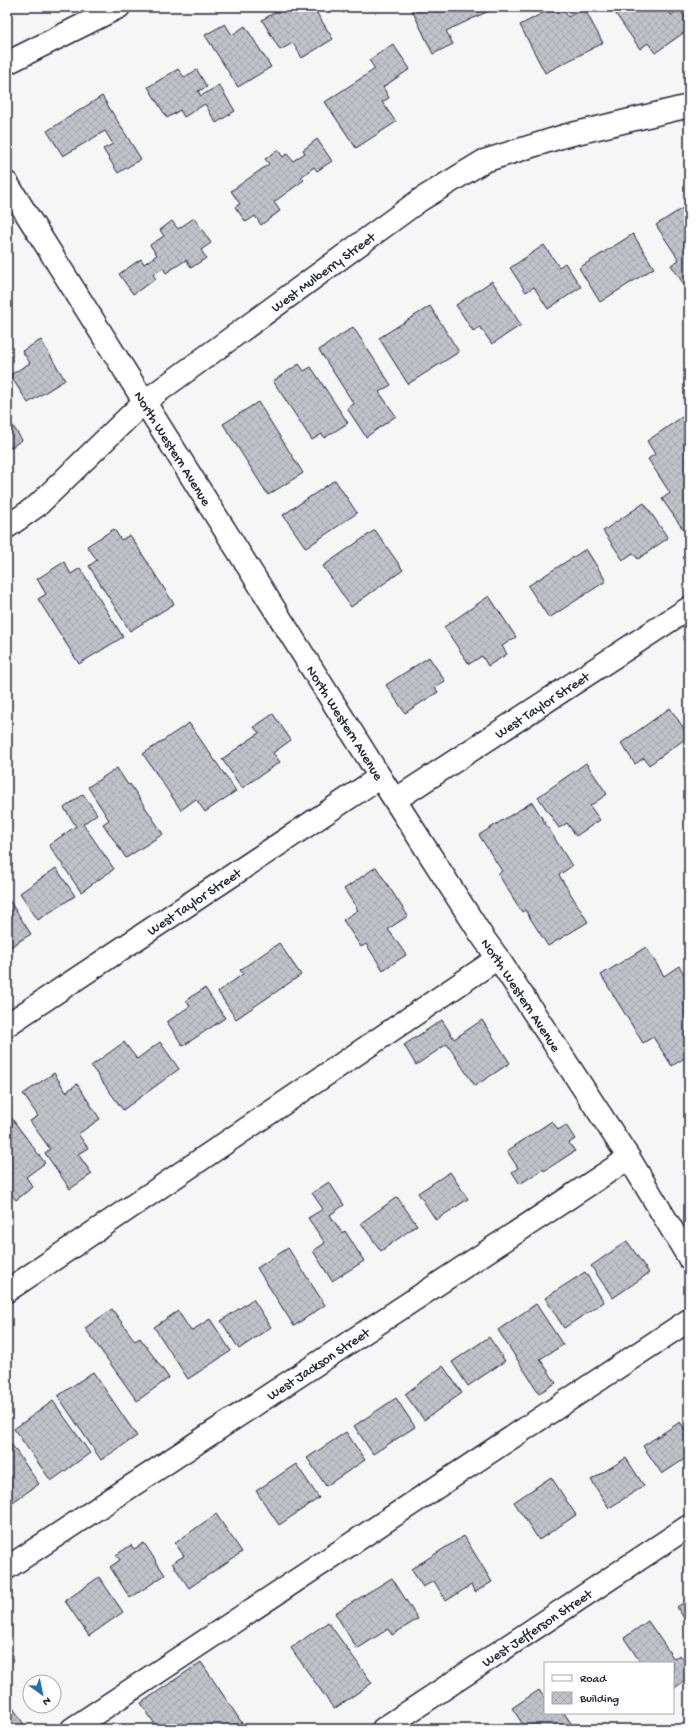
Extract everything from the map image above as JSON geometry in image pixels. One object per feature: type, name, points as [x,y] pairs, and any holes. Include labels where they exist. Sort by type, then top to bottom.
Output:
[{"type":"street","points":[[7,63],[118,7]]},
{"type":"street","name":"West Mulberry Street","points":[[7,527],[38,505],[144,402],[420,200],[484,161],[564,136],[689,106]]},
{"type":"street","name":"North Western Avenue","points":[[7,183],[380,777],[482,936],[629,1158],[689,1258]]},
{"type":"street","name":"West Taylor Street","points":[[395,800],[689,608]]},
{"type":"street","name":"West Taylor Street","points":[[7,1024],[380,777]]},
{"type":"street","points":[[7,1291],[498,958]]},
{"type":"street","name":"West Jackson Street","points":[[7,1568],[629,1158]]},
{"type":"street","points":[[72,1729],[689,1320]]},
{"type":"street","name":"West Jefferson Street","points":[[383,1729],[689,1526]]},
{"type":"building","points":[[284,7],[313,7],[333,39],[302,58],[293,43],[280,50],[262,20]]},
{"type":"building","points":[[339,7],[353,7],[343,13]]},
{"type":"building","points":[[417,7],[495,8],[446,31],[453,44],[433,54],[412,10]]},
{"type":"building","points":[[554,7],[562,7],[568,17],[584,8],[603,43],[545,73],[520,25]]},
{"type":"building","points":[[617,7],[666,7],[671,15],[679,9],[689,23],[689,29],[655,53],[648,43],[640,49],[613,10]]},
{"type":"building","points":[[225,24],[232,35],[245,26],[271,67],[238,87],[205,35]]},
{"type":"building","points":[[393,44],[410,69],[383,87],[389,98],[382,102],[396,122],[356,148],[325,102],[375,69],[369,60]]},
{"type":"building","points":[[178,69],[184,77],[197,70],[207,87],[198,91],[201,96],[219,85],[235,111],[216,123],[205,104],[184,117],[180,110],[167,118],[148,87]]},
{"type":"building","points":[[102,96],[141,159],[118,173],[103,149],[113,144],[105,131],[63,156],[47,131]]},
{"type":"building","points":[[317,139],[332,161],[317,171],[314,167],[301,177],[304,180],[274,202],[280,211],[261,225],[255,216],[246,222],[235,207],[240,204],[231,191],[269,164],[265,159],[278,150],[283,157],[287,154],[293,161],[305,153],[303,150]]},
{"type":"building","points":[[689,204],[689,292],[671,265],[679,260],[656,225]]},
{"type":"building","points":[[194,218],[211,243],[201,250],[206,258],[191,268],[186,260],[166,273],[163,268],[153,275],[156,279],[133,294],[119,274],[141,259],[144,264],[157,255],[150,245],[164,236],[160,230],[172,221],[178,229]]},
{"type":"building","points":[[633,234],[654,268],[600,302],[579,268]]},
{"type":"building","points":[[544,245],[559,267],[565,263],[581,287],[548,309],[534,287],[526,292],[510,268]]},
{"type":"building","points":[[492,281],[521,325],[492,344],[480,327],[473,331],[456,305]]},
{"type":"building","points":[[430,306],[459,352],[408,384],[379,338]]},
{"type":"building","points":[[353,327],[391,385],[379,392],[396,416],[366,437],[347,408],[354,404],[319,350]]},
{"type":"building","points":[[41,340],[65,380],[28,403],[10,375],[30,363],[22,351]]},
{"type":"building","points":[[299,364],[304,371],[311,367],[348,423],[324,438],[322,434],[312,440],[273,381]]},
{"type":"building","points":[[258,402],[303,473],[268,495],[223,424]]},
{"type":"building","points":[[688,413],[689,529],[685,532],[662,499],[670,493],[648,459],[655,454],[647,441]]},
{"type":"building","points":[[7,417],[22,440],[7,450]]},
{"type":"building","points":[[335,480],[357,513],[306,548],[283,515]]},
{"type":"building","points":[[644,503],[668,538],[638,559],[633,553],[623,560],[603,531]]},
{"type":"building","points":[[114,529],[121,540],[130,535],[174,604],[130,631],[89,566],[97,560],[87,546]]},
{"type":"building","points":[[375,530],[403,570],[351,607],[323,566]]},
{"type":"building","points":[[586,549],[606,581],[549,618],[528,586]]},
{"type":"building","points":[[64,562],[71,574],[80,568],[123,637],[79,664],[38,599],[46,594],[37,579]]},
{"type":"building","points":[[489,596],[516,637],[502,646],[507,654],[488,666],[482,656],[469,664],[444,627]]},
{"type":"building","points":[[429,657],[445,681],[435,687],[438,692],[405,713],[386,685]]},
{"type":"building","points":[[670,708],[689,736],[649,765],[644,758],[635,764],[621,743]]},
{"type":"building","points":[[273,714],[291,740],[273,753],[280,762],[242,788],[222,759],[259,733],[254,727]]},
{"type":"building","points":[[189,723],[236,791],[205,812],[196,799],[181,810],[143,754]]},
{"type":"building","points":[[586,763],[607,794],[590,806],[600,820],[576,836],[567,823],[559,828],[538,797]]},
{"type":"building","points":[[117,768],[128,785],[130,784],[163,834],[126,858],[103,824],[109,820],[88,787]]},
{"type":"building","points":[[83,794],[97,814],[83,824],[114,869],[81,892],[49,845],[76,826],[64,808]]},
{"type":"building","points":[[532,802],[572,866],[559,875],[588,922],[548,946],[525,910],[522,912],[498,874],[502,871],[479,835]]},
{"type":"building","points":[[376,867],[408,916],[388,929],[406,955],[383,970],[366,944],[361,947],[343,920],[358,910],[344,889]]},
{"type":"building","points":[[56,868],[75,896],[38,920],[20,893]]},
{"type":"building","points":[[7,897],[31,934],[7,949]]},
{"type":"building","points":[[279,943],[301,975],[236,1019],[218,992],[243,974],[240,970]]},
{"type":"building","points":[[646,947],[664,976],[679,966],[689,982],[689,1055],[672,1066],[653,1037],[643,1043],[601,975]]},
{"type":"building","points":[[205,988],[225,1018],[183,1046],[167,1022],[190,1006],[186,1000]]},
{"type":"building","points":[[442,1020],[454,1039],[482,1020],[510,1063],[475,1086],[447,1044],[416,1065],[404,1045]]},
{"type":"building","points":[[124,1042],[137,1059],[160,1042],[179,1069],[123,1110],[91,1066]]},
{"type":"building","points":[[54,1073],[66,1092],[77,1084],[100,1119],[78,1134],[88,1148],[78,1154],[92,1174],[70,1189],[45,1153],[50,1149],[30,1121],[38,1116],[23,1094]]},
{"type":"building","points":[[7,1112],[45,1163],[26,1177],[33,1187],[16,1200],[7,1189]]},
{"type":"building","points":[[552,1121],[558,1130],[566,1125],[575,1139],[569,1143],[575,1151],[544,1171],[543,1169],[520,1184],[512,1172],[518,1168],[507,1151]]},
{"type":"building","points":[[450,1172],[468,1199],[436,1220],[418,1193]]},
{"type":"building","points":[[329,1182],[344,1205],[330,1215],[342,1233],[345,1231],[364,1261],[332,1281],[313,1251],[325,1243],[308,1218],[323,1209],[312,1193]]},
{"type":"building","points":[[397,1197],[417,1225],[381,1251],[361,1223]]},
{"type":"building","points":[[627,1241],[649,1273],[613,1298],[591,1266]]},
{"type":"building","points":[[288,1248],[325,1305],[294,1326],[257,1268]]},
{"type":"building","points":[[585,1272],[604,1302],[564,1328],[545,1298]]},
{"type":"building","points":[[253,1299],[271,1327],[239,1349],[221,1321]]},
{"type":"building","points":[[536,1304],[563,1345],[540,1359],[556,1383],[539,1393],[498,1330]]},
{"type":"building","points":[[112,1309],[135,1341],[140,1338],[169,1378],[137,1401],[85,1328]]},
{"type":"building","points":[[178,1311],[191,1331],[210,1319],[231,1351],[188,1379],[154,1327]]},
{"type":"building","points":[[489,1337],[505,1361],[468,1386],[452,1362]]},
{"type":"building","points":[[443,1366],[462,1393],[424,1420],[405,1394]]},
{"type":"building","points":[[93,1372],[137,1436],[101,1460],[58,1396]]},
{"type":"building","points":[[396,1398],[415,1427],[373,1454],[354,1426]]},
{"type":"building","points":[[53,1401],[90,1453],[51,1481],[14,1429]]},
{"type":"building","points":[[680,1422],[689,1436],[686,1440],[689,1444],[689,1456],[662,1474],[643,1446]]},
{"type":"building","points":[[346,1432],[365,1460],[326,1486],[307,1458]]},
{"type":"building","points":[[7,1438],[39,1484],[7,1506]]},
{"type":"building","points":[[626,1458],[644,1486],[609,1508],[591,1480]]},
{"type":"building","points":[[296,1464],[319,1498],[279,1525],[256,1491]]},
{"type":"building","points":[[551,1477],[576,1515],[539,1540],[514,1502]]},
{"type":"building","points":[[216,1514],[242,1552],[189,1588],[172,1563],[184,1556],[175,1543]]},
{"type":"building","points":[[464,1536],[492,1582],[475,1592],[471,1585],[446,1601],[434,1581],[423,1587],[411,1569]]},
{"type":"building","points":[[144,1543],[165,1575],[130,1598],[110,1567],[120,1560],[116,1555],[131,1545],[134,1549]]},
{"type":"building","points":[[99,1577],[123,1612],[89,1636],[65,1601]]},
{"type":"building","points":[[392,1578],[418,1619],[392,1635],[388,1629],[357,1649],[335,1613]]},
{"type":"building","points":[[689,1599],[689,1626],[677,1607]]},
{"type":"building","points":[[648,1621],[674,1659],[680,1655],[689,1667],[689,1678],[674,1688],[674,1662],[640,1662],[624,1638]]},
{"type":"building","points":[[328,1622],[372,1683],[334,1709],[291,1648]]},
{"type":"building","points":[[201,1662],[246,1729],[158,1729],[141,1703]]},
{"type":"building","points":[[539,1690],[544,1698],[544,1714],[565,1714],[575,1729],[526,1729],[512,1708]]},
{"type":"building","points":[[7,1699],[27,1729],[7,1729]]}]
